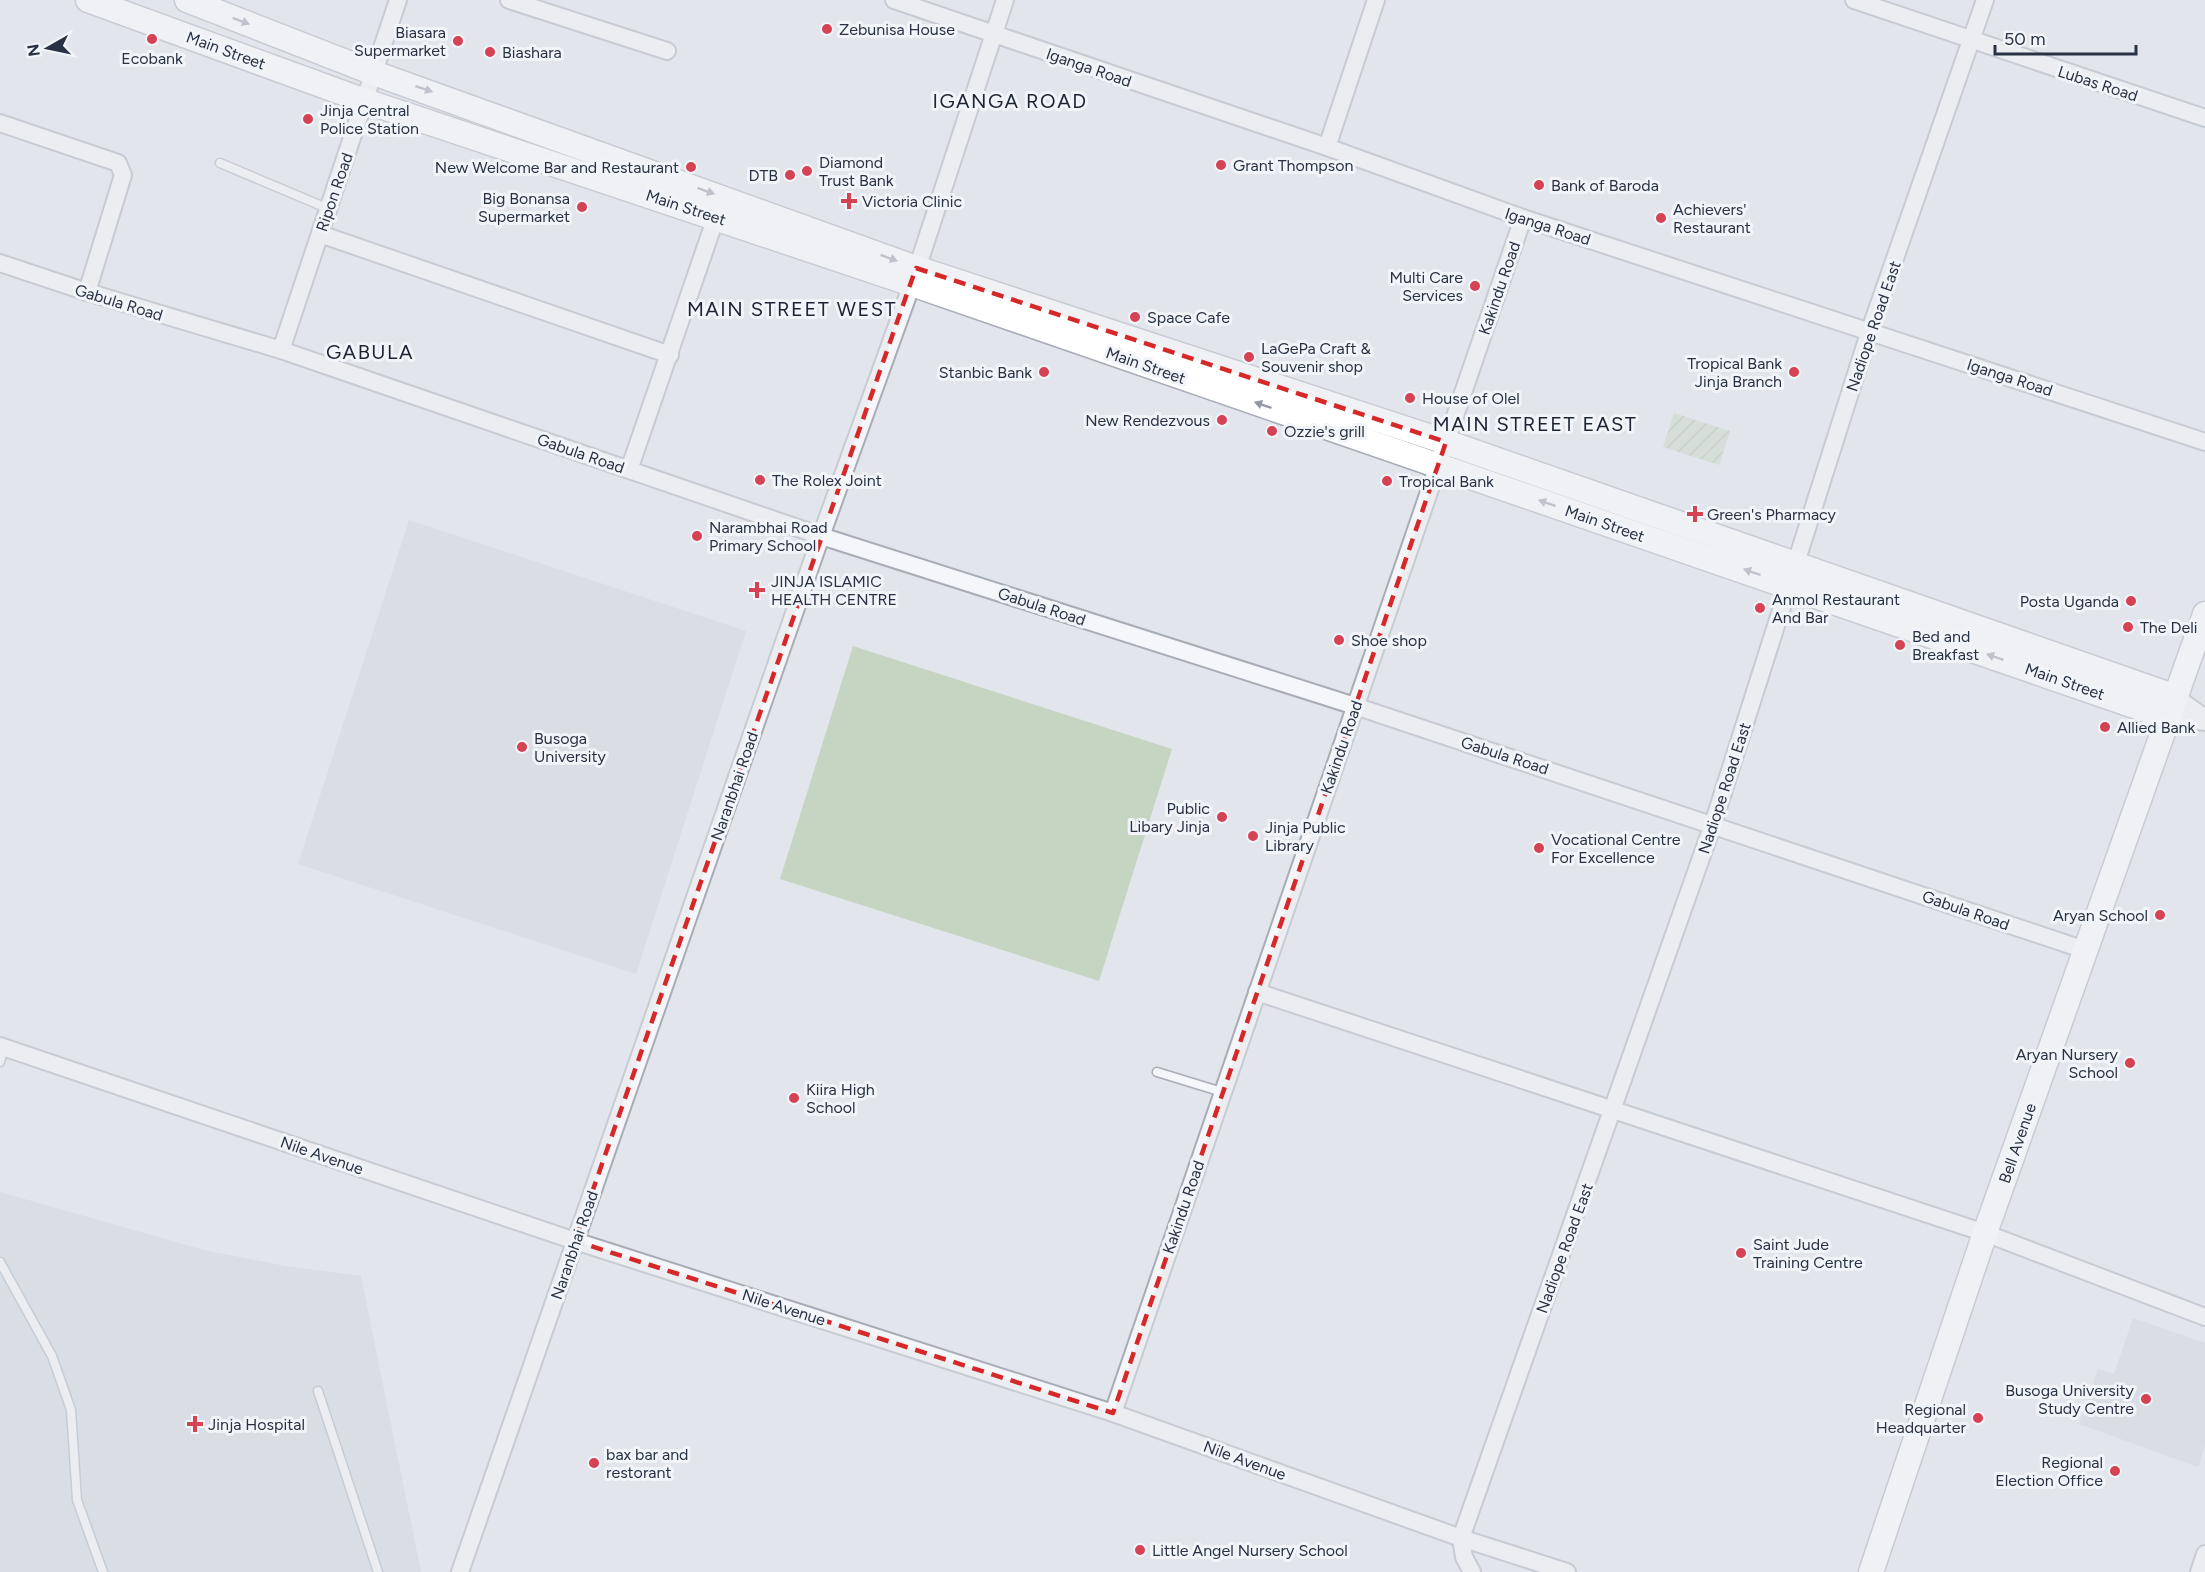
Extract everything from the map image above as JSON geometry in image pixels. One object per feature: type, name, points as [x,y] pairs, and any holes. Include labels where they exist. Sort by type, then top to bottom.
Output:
[{"type":"street","name":"Main Street","points":[[88,0],[365,101],[716,217],[914,276],[1446,442],[1793,574],[2205,717]]},
{"type":"street","name":"Main Street","points":[[187,0],[374,73],[914,276],[1438,466],[1793,574]]},
{"type":"street","name":"Ripon Road","points":[[281,350],[398,0]]},
{"type":"street","points":[[509,0],[667,51]]},
{"type":"street","name":"Iganga Road","points":[[894,0],[1327,147],[1523,218],[1870,330],[2205,442]]},
{"type":"street","name":"Naranbhai Road","points":[[460,1572],[821,536],[914,276],[1005,0]]},
{"type":"street","points":[[1327,147],[1376,0]]},
{"type":"street","name":"Lubas Road","points":[[1854,0],[2205,118]]},
{"type":"street","name":"Nadiope Road East","points":[[1461,1538],[1713,824],[1870,330],[1985,0]]},
{"type":"street","points":[[0,123],[118,163],[123,175],[87,292]]},
{"type":"street","points":[[629,470],[716,217]]},
{"type":"street","name":"Kakindu Road","points":[[1113,1413],[1523,218]]},
{"type":"street","points":[[320,234],[670,355]]},
{"type":"street","name":"Gabula Road","points":[[0,263],[87,292],[281,350],[821,536],[1355,706],[2085,950]]},
{"type":"street","name":"Bell Avenue","points":[[1871,1572],[1986,1233],[2205,614]]},
{"type":"street","name":"Main Street","points":[[2173,707],[2205,722]]},
{"type":"street","points":[[1257,992],[1612,1112],[1986,1233],[2205,1317]]},
{"type":"street","name":"Nile Avenue","points":[[2,1052],[575,1241],[1113,1413],[1461,1538],[1567,1572]]},
{"type":"street","points":[[1461,1538],[1464,1557],[1472,1572]]},
{"type":"street","points":[[2199,1572],[2205,1554]]},
{"type":"lane","points":[[220,163],[329,209]]},
{"type":"lane","points":[[1157,1072],[1222,1092]]},
{"type":"lane","points":[[0,1262],[52,1356],[71,1410],[77,1500],[103,1572]]},
{"type":"lane","points":[[318,1391],[378,1572]]},
{"type":"highlighted area","points":[[916,268],[1446,442],[1113,1413],[575,1241]]},
{"type":"shaded area","name":"Busoga University","points":[[409,520],[746,631],[636,974],[298,864]]},
{"type":"shaded area","name":"Jinja Hospital","points":[[0,1192],[204,1250],[280,1265],[361,1276],[421,1572],[0,1572]]},
{"type":"shaded area","name":"Busoga University Study Centre","points":[[2133,1318],[2205,1343],[2205,1446],[2198,1467],[2079,1424],[2098,1369],[2114,1374]]},
{"type":"green space","points":[[1674,413],[1730,431],[1719,465],[1663,447]]},
{"type":"green space","points":[[853,646],[1172,749],[1099,981],[780,879]]},
{"type":"place","name":"Zebunisa House","points":[[827,29]]},
{"type":"place","name":"Ecobank","points":[[152,39]]},
{"type":"place","name":"Biasara Supermarket","points":[[458,41]]},
{"type":"place","name":"Biashara","points":[[490,52]]},
{"type":"place","name":"Jinja Central Police Station","points":[[308,119]]},
{"type":"place","name":"Grant Thompson","points":[[1221,165]]},
{"type":"place","name":"New Welcome Bar and Restaurant","points":[[691,167]]},
{"type":"place","name":"Diamond Trust Bank","points":[[807,171]]},
{"type":"place","name":"DTB","points":[[790,175]]},
{"type":"place","name":"Bank of Baroda","points":[[1539,185]]},
{"type":"place","name":"Victoria Clinic","points":[[849,201]]},
{"type":"place","name":"Big Bonansa Supermarket","points":[[582,207]]},
{"type":"place","name":"Achievers' Restaurant","points":[[1661,218]]},
{"type":"place","name":"Multi Care Services","points":[[1475,286]]},
{"type":"place","name":"Space Cafe","points":[[1135,317]]},
{"type":"place","name":"LaGePa Craft & Souvenir shop","points":[[1249,357]]},
{"type":"place","name":"Stanbic Bank","points":[[1044,372]]},
{"type":"place","name":"Tropical Bank Jinja Branch","points":[[1794,372]]},
{"type":"place","name":"House of Olel","points":[[1410,398]]},
{"type":"place","name":"New Rendezvous","points":[[1222,420]]},
{"type":"place","name":"Ozzie's grill","points":[[1272,431]]},
{"type":"place","name":"The Rolex Joint","points":[[760,480]]},
{"type":"place","name":"Tropical Bank","points":[[1387,481]]},
{"type":"place","name":"Green's Pharmacy","points":[[1695,514]]},
{"type":"place","name":"Narambhai Road Primary School","points":[[697,536]]},
{"type":"place","name":"JINJA ISLAMIC HEALTH CENTRE","points":[[757,590]]},
{"type":"place","name":"Posta Uganda","points":[[2131,601]]},
{"type":"place","name":"Anmol Restaurant And Bar","points":[[1760,608]]},
{"type":"place","name":"The Deli","points":[[2128,627]]},
{"type":"place","name":"Shoe shop","points":[[1339,640]]},
{"type":"place","name":"Bed and Breakfast","points":[[1900,645]]},
{"type":"place","name":"Allied Bank","points":[[2105,727]]},
{"type":"place","name":"Busoga University","points":[[522,747]]},
{"type":"place","name":"Public Libary Jinja","points":[[1222,817]]},
{"type":"place","name":"Jinja Public Library","points":[[1253,836]]},
{"type":"place","name":"Vocational Centre For Excellence","points":[[1539,848]]},
{"type":"place","name":"Aryan School","points":[[2160,915]]},
{"type":"place","name":"Aryan Nursery School","points":[[2130,1063]]},
{"type":"place","name":"Kiira High School","points":[[794,1098]]},
{"type":"place","name":"Saint Jude Training Centre","points":[[1741,1253]]},
{"type":"place","name":"Busoga University Study Centre","points":[[2146,1399]]},
{"type":"place","name":"Regional Headquarter","points":[[1978,1418]]},
{"type":"place","name":"Jinja Hospital","points":[[195,1424]]},
{"type":"place","name":"bax bar and restorant","points":[[594,1463]]},
{"type":"place","name":"Regional Election Office","points":[[2115,1471]]},
{"type":"place","name":"Little Angel Nursery School","points":[[1140,1550]]},
{"type":"district","name":"IGANGA ROAD","points":[[1010,101]]},
{"type":"district","name":"MAIN STREET WEST","points":[[792,309]]},
{"type":"district","name":"GABULA","points":[[370,352]]},
{"type":"district","name":"MAIN STREET EAST","points":[[1535,424]]}]
